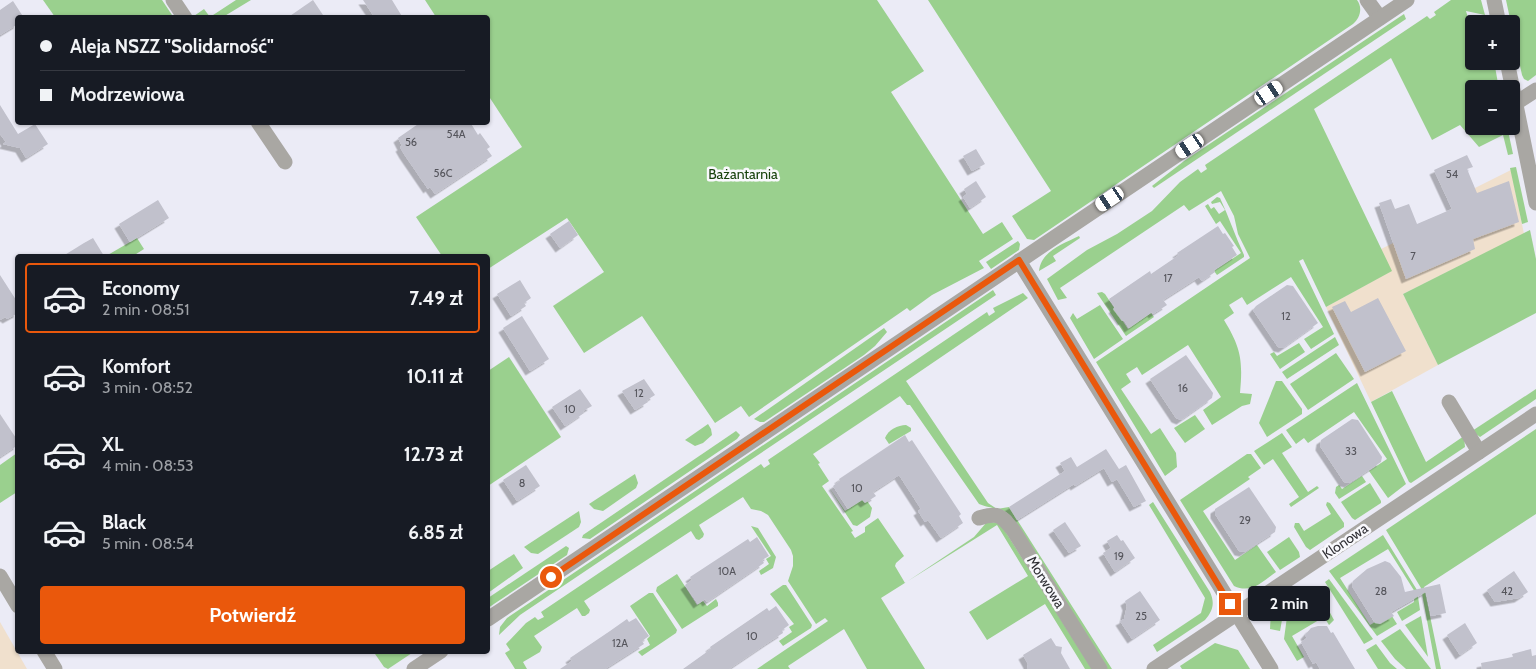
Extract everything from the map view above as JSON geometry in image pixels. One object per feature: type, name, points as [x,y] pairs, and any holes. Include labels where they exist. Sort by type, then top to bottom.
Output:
[{"type":"street","points":[[173,0],[183,15]]},
{"type":"street","points":[[1367,0],[1380,18]]},
{"type":"street","points":[[490,618],[1408,0]]},
{"type":"street","points":[[1494,0],[1497,15]]},
{"type":"street","points":[[1520,100],[1536,90]]},
{"type":"street","points":[[1520,123],[1536,202]]},
{"type":"street","points":[[260,125],[285,162]]},
{"type":"street","points":[[1019,260],[1270,669]]},
{"type":"street","points":[[1449,402],[1479,452]]},
{"type":"street","name":"Klonowa","points":[[1154,669],[1536,414]]},
{"type":"street","name":"Morwowa","points":[[979,518],[995,514],[1001,517],[1013,530],[1100,669]]},
{"type":"street","points":[[0,576],[15,601]]},
{"type":"street","points":[[46,654],[55,669]]},
{"type":"street","points":[[414,669],[436,654]]},
{"type":"shaded area","points":[[1511,170],[1524,234],[1403,294],[1438,365],[1371,402],[1326,307],[1391,271],[1381,249],[1424,228],[1471,220],[1463,194]]},
{"type":"shaded area","points":[[0,622],[15,648],[15,654],[18,654],[27,669],[0,669]]},
{"type":"green space","points":[[43,0],[162,0],[172,15],[54,15]]},
{"type":"green space","points":[[236,0],[251,0],[226,15],[213,15]]},
{"type":"green space","name":"Bażantarnia","points":[[425,0],[877,0],[924,71],[891,92],[983,234],[1002,222],[1013,239],[979,261],[984,268],[932,295],[910,311],[907,308],[749,417],[741,406],[715,423],[642,316],[584,353],[553,306],[604,272],[567,218],[490,268],[490,254],[441,254],[416,217],[522,147],[490,98],[490,15],[435,15]]},
{"type":"green space","points":[[928,0],[1357,0],[1360,10],[1359,16],[1353,24],[1034,240],[1027,239],[1012,216],[1051,191]]},
{"type":"green space","points":[[1451,0],[1481,0],[1485,15],[1466,11],[1465,70],[1496,70],[1497,80],[1465,80],[1465,131],[1460,125],[1432,140],[1391,58],[1314,109],[1392,271],[1326,307],[1303,259],[1299,261],[1334,334],[1311,349],[1304,339],[1323,327],[1291,277],[1247,305],[1242,297],[1229,305],[1234,313],[1224,320],[1240,355],[1240,393],[1252,394],[1250,404],[1242,406],[1212,425],[1203,410],[1221,397],[1188,345],[1142,375],[1137,367],[1126,374],[1131,382],[1121,389],[1151,434],[1160,428],[1176,453],[1177,467],[1165,476],[1096,362],[1250,258],[1238,234],[1234,216],[1221,191],[1189,211],[1184,205],[1060,288],[1067,298],[1058,300],[1047,279],[1087,250],[1117,234],[1152,211],[1180,182],[1198,169],[1201,173],[1207,169],[1205,165],[1427,16],[1430,19],[1436,15],[1434,12]]},
{"type":"green space","points":[[1506,0],[1536,0],[1536,75],[1528,81],[1524,79],[1520,66],[1520,15],[1509,15]]},
{"type":"green space","points":[[204,9],[208,15],[195,15]]},
{"type":"green space","points":[[1404,14],[1406,19],[1154,188],[1152,186],[1184,161]]},
{"type":"green space","points":[[1469,135],[1503,135],[1479,147]]},
{"type":"green space","points":[[1503,135],[1509,135],[1513,154],[1508,155]]},
{"type":"green space","points":[[1516,167],[1528,222],[1522,224],[1510,168]]},
{"type":"green space","points":[[1217,197],[1220,198],[1244,255],[1244,257],[1217,275],[1214,271],[1241,253],[1220,221],[1216,224],[1205,206],[1208,204],[1211,209],[1214,207],[1219,214],[1225,210],[1220,202],[1212,204],[1211,202]]},
{"type":"green space","points":[[1530,230],[1536,259],[1536,313],[1438,365],[1403,294]]},
{"type":"green space","points":[[1079,236],[1080,238],[1053,256],[1056,261],[1039,271],[1048,253]]},
{"type":"green space","points":[[137,238],[144,249],[136,254],[109,254]]},
{"type":"green space","points":[[1018,241],[1020,244],[1019,250],[991,269],[986,262]]},
{"type":"green space","points":[[993,290],[996,295],[520,615],[499,635],[500,627],[507,618]]},
{"type":"green space","points":[[1102,292],[1128,329],[1151,313],[1154,317],[1126,336],[1097,293]]},
{"type":"green space","points":[[1023,293],[1028,298],[906,381],[988,503],[997,509],[979,504],[910,405],[907,405],[900,396],[813,454],[829,481],[822,486],[853,531],[851,532],[855,538],[865,532],[865,527],[878,518],[904,556],[895,566],[905,583],[881,598],[925,669],[867,669],[844,629],[788,666],[790,669],[757,669],[828,621],[825,618],[816,624],[788,581],[793,566],[791,550],[768,515],[751,509],[743,497],[699,525],[704,534],[699,540],[696,539],[691,531],[584,601],[590,610],[585,616],[582,616],[577,608],[534,636],[542,647],[540,652],[523,662],[527,669],[515,669],[505,653],[510,650],[506,644],[526,623],[535,617],[538,620],[544,617],[541,612],[761,464],[764,468],[770,464],[768,460],[987,312],[989,316],[995,312],[993,308]]},
{"type":"green space","points":[[1100,305],[1123,339],[1094,359],[1070,318],[1073,313],[1077,319]]},
{"type":"green space","points":[[884,328],[887,332],[864,355],[764,422],[754,419]]},
{"type":"green space","points":[[1335,337],[1339,345],[1287,379],[1282,372]]},
{"type":"green space","points":[[1299,343],[1305,352],[1280,369],[1270,354],[1274,352],[1277,356]]},
{"type":"green space","points":[[1336,353],[1354,379],[1308,410],[1290,384]]},
{"type":"green space","points":[[509,357],[561,437],[490,485],[490,370]]},
{"type":"green space","points":[[1276,381],[1282,381],[1302,409],[1302,414],[1267,437],[1259,423]]},
{"type":"green space","points":[[1357,383],[1406,484],[1388,498],[1369,471],[1387,459],[1354,412],[1308,443],[1304,438],[1296,444],[1286,430]]},
{"type":"green space","points":[[1536,389],[1536,399],[1480,437],[1472,431]]},
{"type":"green space","points":[[1392,391],[1426,462],[1464,436],[1465,447],[1411,483],[1371,402]]},
{"type":"green space","points":[[1195,415],[1205,429],[1185,443],[1174,428]]},
{"type":"green space","points":[[708,424],[712,435],[703,443],[695,446],[685,440]]},
{"type":"green space","points":[[906,425],[911,428],[911,431],[889,444],[885,438],[888,433],[897,427]]},
{"type":"green space","points":[[1536,429],[1536,514],[1424,587],[1441,669],[1436,669],[1421,588],[1386,530]]},
{"type":"green space","points":[[736,431],[740,435],[737,439],[590,539],[582,538],[583,535]]},
{"type":"green space","points":[[1282,433],[1292,447],[1282,453],[1308,492],[1317,486],[1319,488],[1291,507],[1289,504],[1299,497],[1273,459],[1264,465],[1254,451]]},
{"type":"green space","points":[[15,454],[15,493],[0,503],[0,465]]},
{"type":"green space","points":[[1247,454],[1251,454],[1261,468],[1248,477],[1250,479],[1203,511],[1235,560],[1257,545],[1276,572],[1256,586],[1246,589],[1234,586],[1180,500]]},
{"type":"green space","points":[[635,474],[638,483],[636,488],[603,511],[594,509],[589,504]]},
{"type":"green space","points":[[1362,476],[1366,482],[1339,499],[1335,493],[1336,487],[1339,485],[1342,489]]},
{"type":"green space","points":[[1370,483],[1381,503],[1355,520],[1341,502]]},
{"type":"green space","points":[[828,486],[845,511],[865,498],[872,508],[870,517],[857,526],[853,525]]},
{"type":"green space","points":[[1153,502],[1210,592],[1213,603],[1210,613],[1205,620],[1157,652],[1153,645],[1201,613],[1205,598],[1149,505]]},
{"type":"green space","points":[[1327,502],[1330,503],[1344,523],[1344,527],[1310,550],[1306,547],[1294,527],[1295,523],[1299,523],[1304,531],[1331,514],[1326,505]]},
{"type":"green space","points":[[1009,507],[1112,669],[1107,669],[1011,516],[997,509]]},
{"type":"green space","points":[[579,511],[581,522],[579,527],[538,554],[531,553],[524,547]]},
{"type":"green space","points":[[986,523],[1000,523],[1092,669],[1085,669],[1045,604],[987,640],[969,612],[1028,576],[997,525],[908,581],[974,537]]},
{"type":"green space","points":[[751,526],[758,528],[776,557],[773,568],[761,575],[759,571],[769,564],[766,559],[771,556]]},
{"type":"green space","points":[[1383,535],[1417,590],[1420,610],[1402,621],[1397,612],[1414,602],[1415,592],[1388,549],[1340,578],[1370,625],[1390,613],[1397,624],[1377,636],[1329,571]]},
{"type":"green space","points":[[1289,537],[1299,552],[1300,557],[1280,570],[1267,552]]},
{"type":"green space","points":[[566,546],[569,548],[567,555],[490,607],[490,597]]},
{"type":"green space","points":[[514,554],[523,568],[490,592],[490,570]]},
{"type":"green space","points":[[677,574],[697,605],[703,601],[707,606],[716,599],[718,603],[718,606],[682,629],[656,591],[657,587]]},
{"type":"green space","points":[[1329,579],[1373,639],[1364,644],[1325,582]]},
{"type":"green space","points":[[786,585],[812,625],[811,628],[783,646],[779,641],[792,632],[789,627],[794,624],[770,594]]},
{"type":"green space","points":[[1316,587],[1334,620],[1329,625],[1324,617],[1292,636],[1304,657],[1297,661],[1284,639],[1289,602],[1294,610],[1301,607],[1303,610],[1320,600],[1314,588]]},
{"type":"green space","points":[[649,593],[653,593],[677,630],[676,633],[642,656],[638,652],[650,645],[647,639],[650,636],[630,606]]},
{"type":"green space","points":[[1286,598],[1280,631],[1270,629],[1271,609]]},
{"type":"green space","points":[[1421,616],[1428,657],[1405,625]]},
{"type":"green space","points":[[1400,629],[1431,669],[1406,669],[1395,659],[1381,641]]},
{"type":"green space","points":[[1215,643],[1238,650],[1250,669],[1182,669],[1180,666]]},
{"type":"green space","points":[[1376,644],[1390,663],[1397,669],[1378,669],[1366,650]]},
{"type":"green space","points":[[375,654],[410,654],[388,669],[384,667]]},
{"type":"building","points":[[313,0],[323,15],[291,15]]},
{"type":"building","points":[[363,0],[392,0],[401,15],[373,15]]},
{"type":"building","points":[[13,1],[22,15],[15,15],[15,26],[0,35],[0,10]]},
{"type":"building","points":[[0,105],[18,134],[36,125],[48,144],[26,158],[20,148],[3,144],[6,142],[0,134]]},
{"type":"building","points":[[417,125],[472,125],[478,135],[480,133],[490,147],[487,149],[492,156],[435,194],[430,187],[428,189],[404,154],[398,138]]},
{"type":"building","points":[[976,149],[985,164],[972,171],[963,156]]},
{"type":"building","points":[[1467,155],[1473,167],[1467,169],[1477,193],[1509,181],[1519,222],[1473,239],[1475,249],[1406,279],[1379,203],[1391,199],[1395,209],[1409,204],[1417,224],[1452,209],[1434,170]]},
{"type":"building","points":[[976,181],[986,197],[970,208],[963,197],[967,194],[964,189]]},
{"type":"building","points":[[158,200],[169,218],[130,242],[119,224]]},
{"type":"building","points":[[569,221],[578,235],[560,248],[550,234]]},
{"type":"building","points":[[1218,226],[1234,246],[1232,247],[1237,255],[1214,270],[1215,272],[1202,281],[1199,277],[1163,300],[1167,305],[1153,314],[1152,312],[1129,328],[1113,309],[1115,307],[1109,299],[1150,271],[1151,274],[1179,255],[1177,253]]},
{"type":"building","points":[[93,238],[103,254],[66,254]]},
{"type":"building","points":[[0,275],[15,298],[15,315],[0,320]]},
{"type":"building","points":[[520,280],[531,298],[524,303],[526,306],[511,316],[497,294]]},
{"type":"building","points":[[1287,285],[1293,286],[1318,323],[1283,348],[1278,347],[1253,310]]},
{"type":"building","points":[[1378,298],[1406,351],[1365,372],[1332,307],[1345,301],[1351,312]]},
{"type":"building","points":[[522,316],[549,359],[530,371],[503,328]]},
{"type":"building","points":[[1186,355],[1213,393],[1212,398],[1181,420],[1176,418],[1150,379]]},
{"type":"building","points":[[644,379],[655,395],[635,410],[622,391]]},
{"type":"building","points":[[580,389],[592,406],[565,426],[552,407]]},
{"type":"building","points":[[0,414],[15,436],[15,447],[0,457]]},
{"type":"building","points":[[1352,419],[1358,420],[1382,457],[1381,462],[1349,483],[1344,482],[1320,446],[1321,440]]},
{"type":"building","points":[[905,435],[909,442],[912,440],[961,514],[959,516],[963,523],[941,538],[928,520],[925,522],[918,511],[921,509],[899,475],[873,492],[876,496],[865,503],[862,500],[848,509],[833,486],[840,481],[839,479]]},
{"type":"building","points":[[1106,449],[1119,469],[1126,465],[1146,501],[1134,507],[1117,479],[1112,482],[1104,468],[1075,486],[1074,484],[1017,520],[1009,507],[1065,471],[1060,463],[1071,457],[1077,467]]},
{"type":"building","points":[[526,465],[540,486],[517,501],[503,480]]},
{"type":"building","points":[[1249,487],[1276,527],[1275,532],[1244,552],[1239,551],[1215,514],[1215,509]]},
{"type":"building","points":[[1065,522],[1081,546],[1069,553],[1053,530]]},
{"type":"building","points":[[1117,535],[1121,541],[1123,540],[1135,558],[1115,572],[1103,553],[1111,548],[1107,541]]},
{"type":"building","points":[[757,537],[769,556],[762,560],[764,563],[707,602],[705,599],[698,604],[685,585],[692,580],[690,577],[748,539],[750,542]]},
{"type":"building","points":[[1385,561],[1390,563],[1401,577],[1405,592],[1440,584],[1446,613],[1431,616],[1426,592],[1391,612],[1394,616],[1380,624],[1375,623],[1352,586],[1353,581],[1367,569]]},
{"type":"building","points":[[1514,571],[1528,592],[1519,598],[1495,602],[1487,590]]},
{"type":"building","points":[[1140,591],[1160,620],[1132,639],[1120,621],[1124,619],[1127,606],[1125,601]]},
{"type":"building","points":[[776,606],[789,625],[782,630],[783,633],[729,669],[683,669],[711,649],[710,647],[767,608],[769,611]]},
{"type":"building","points":[[636,618],[649,636],[642,641],[644,644],[605,669],[560,669],[572,661],[570,658],[627,619],[629,622]]},
{"type":"building","points":[[1465,623],[1477,643],[1460,655],[1447,635]]},
{"type":"building","points":[[1327,626],[1331,633],[1333,632],[1355,669],[1320,669],[1316,662],[1313,664],[1301,642],[1307,638],[1305,635],[1311,628]]},
{"type":"building","points":[[1051,638],[1056,646],[1062,647],[1061,653],[1070,669],[1027,669],[1028,664],[1023,655]]},
{"type":"building","points":[[1531,649],[1532,656],[1536,655],[1536,669],[1482,669],[1481,663],[1513,657],[1512,654]]},
{"type":"route","points":[[551,577],[1019,260],[1230,604]]}]
